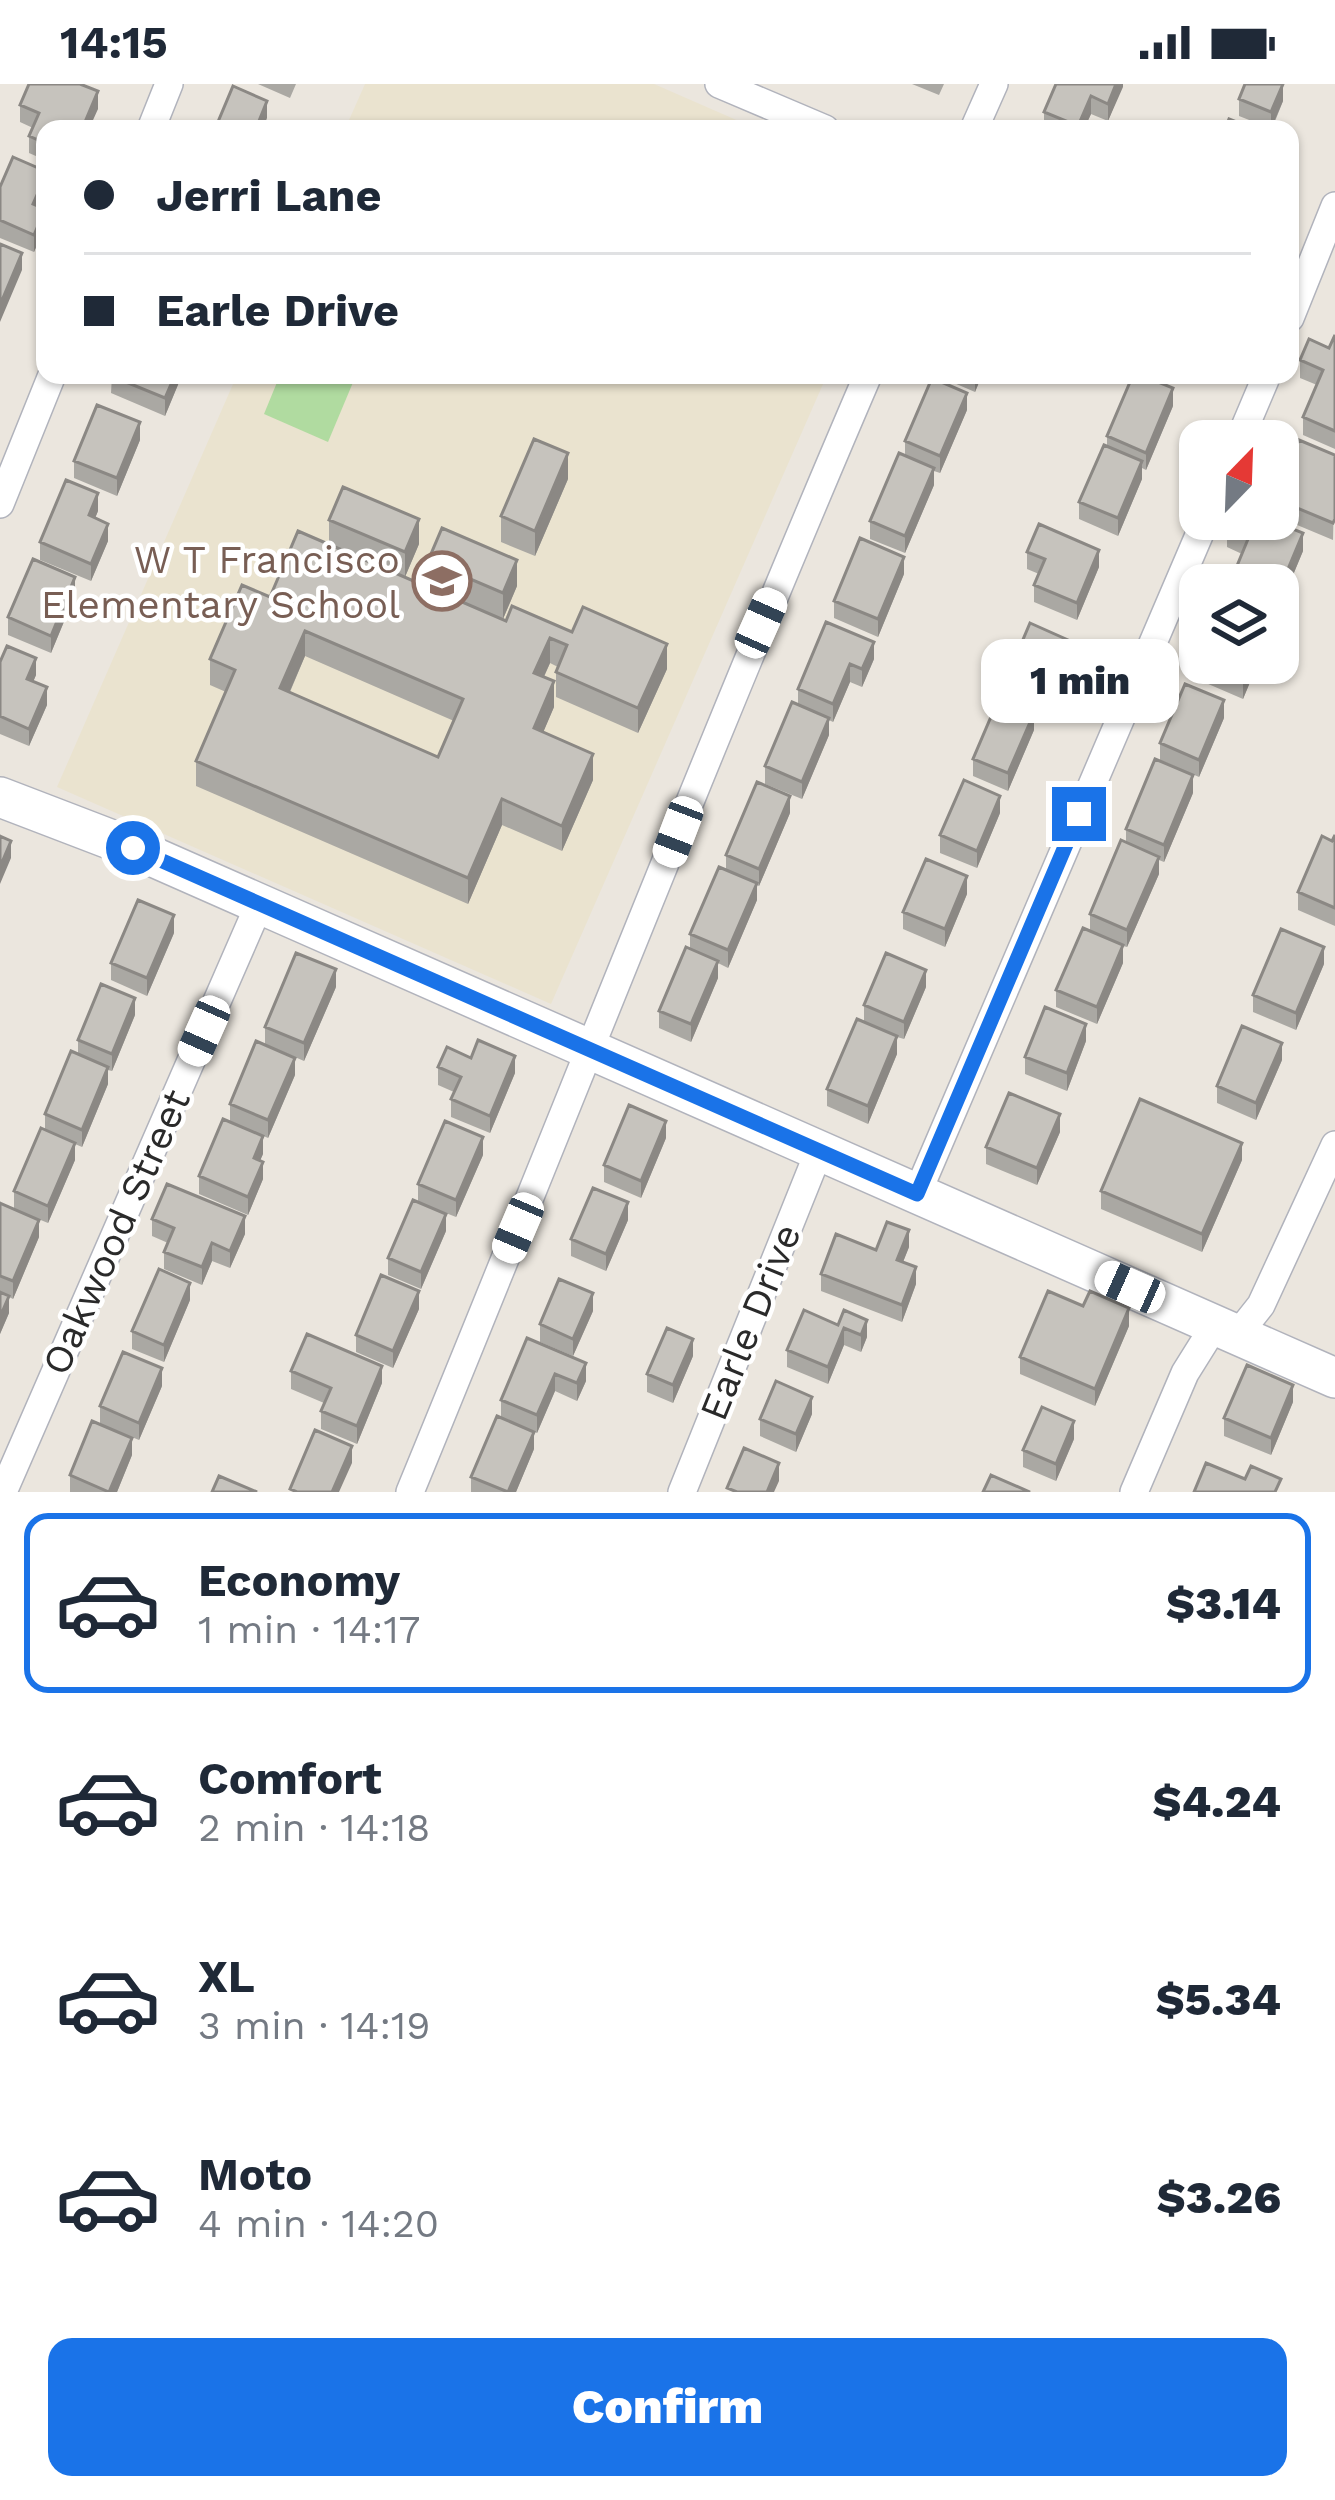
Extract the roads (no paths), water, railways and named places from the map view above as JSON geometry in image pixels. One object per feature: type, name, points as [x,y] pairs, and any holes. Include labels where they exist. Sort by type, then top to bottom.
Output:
[{"type":"street","points":[[155,120],[169,84]]},
{"type":"street","points":[[719,84],[804,120]]},
{"type":"street","points":[[978,120],[994,84]]},
{"type":"street","points":[[1299,296],[1335,206]]},
{"type":"street","points":[[0,504],[48,384]]},
{"type":"street","points":[[410,1492],[748,655],[864,384]]},
{"type":"street","points":[[1248,420],[1263,384]]},
{"type":"street","points":[[917,1194],[1197,540]]},
{"type":"street","points":[[0,796],[133,848],[1335,1378]]},
{"type":"street","name":"Oakwood Street","points":[[3,1492],[259,905]]},
{"type":"street","points":[[1134,1492],[1185,1373],[1271,1286],[1335,1145]]},
{"type":"street","name":"Earle Drive","points":[[682,1492],[819,1151]]},
{"type":"place","name":"W T Francisco Elementary School","points":[[442,581]]}]
